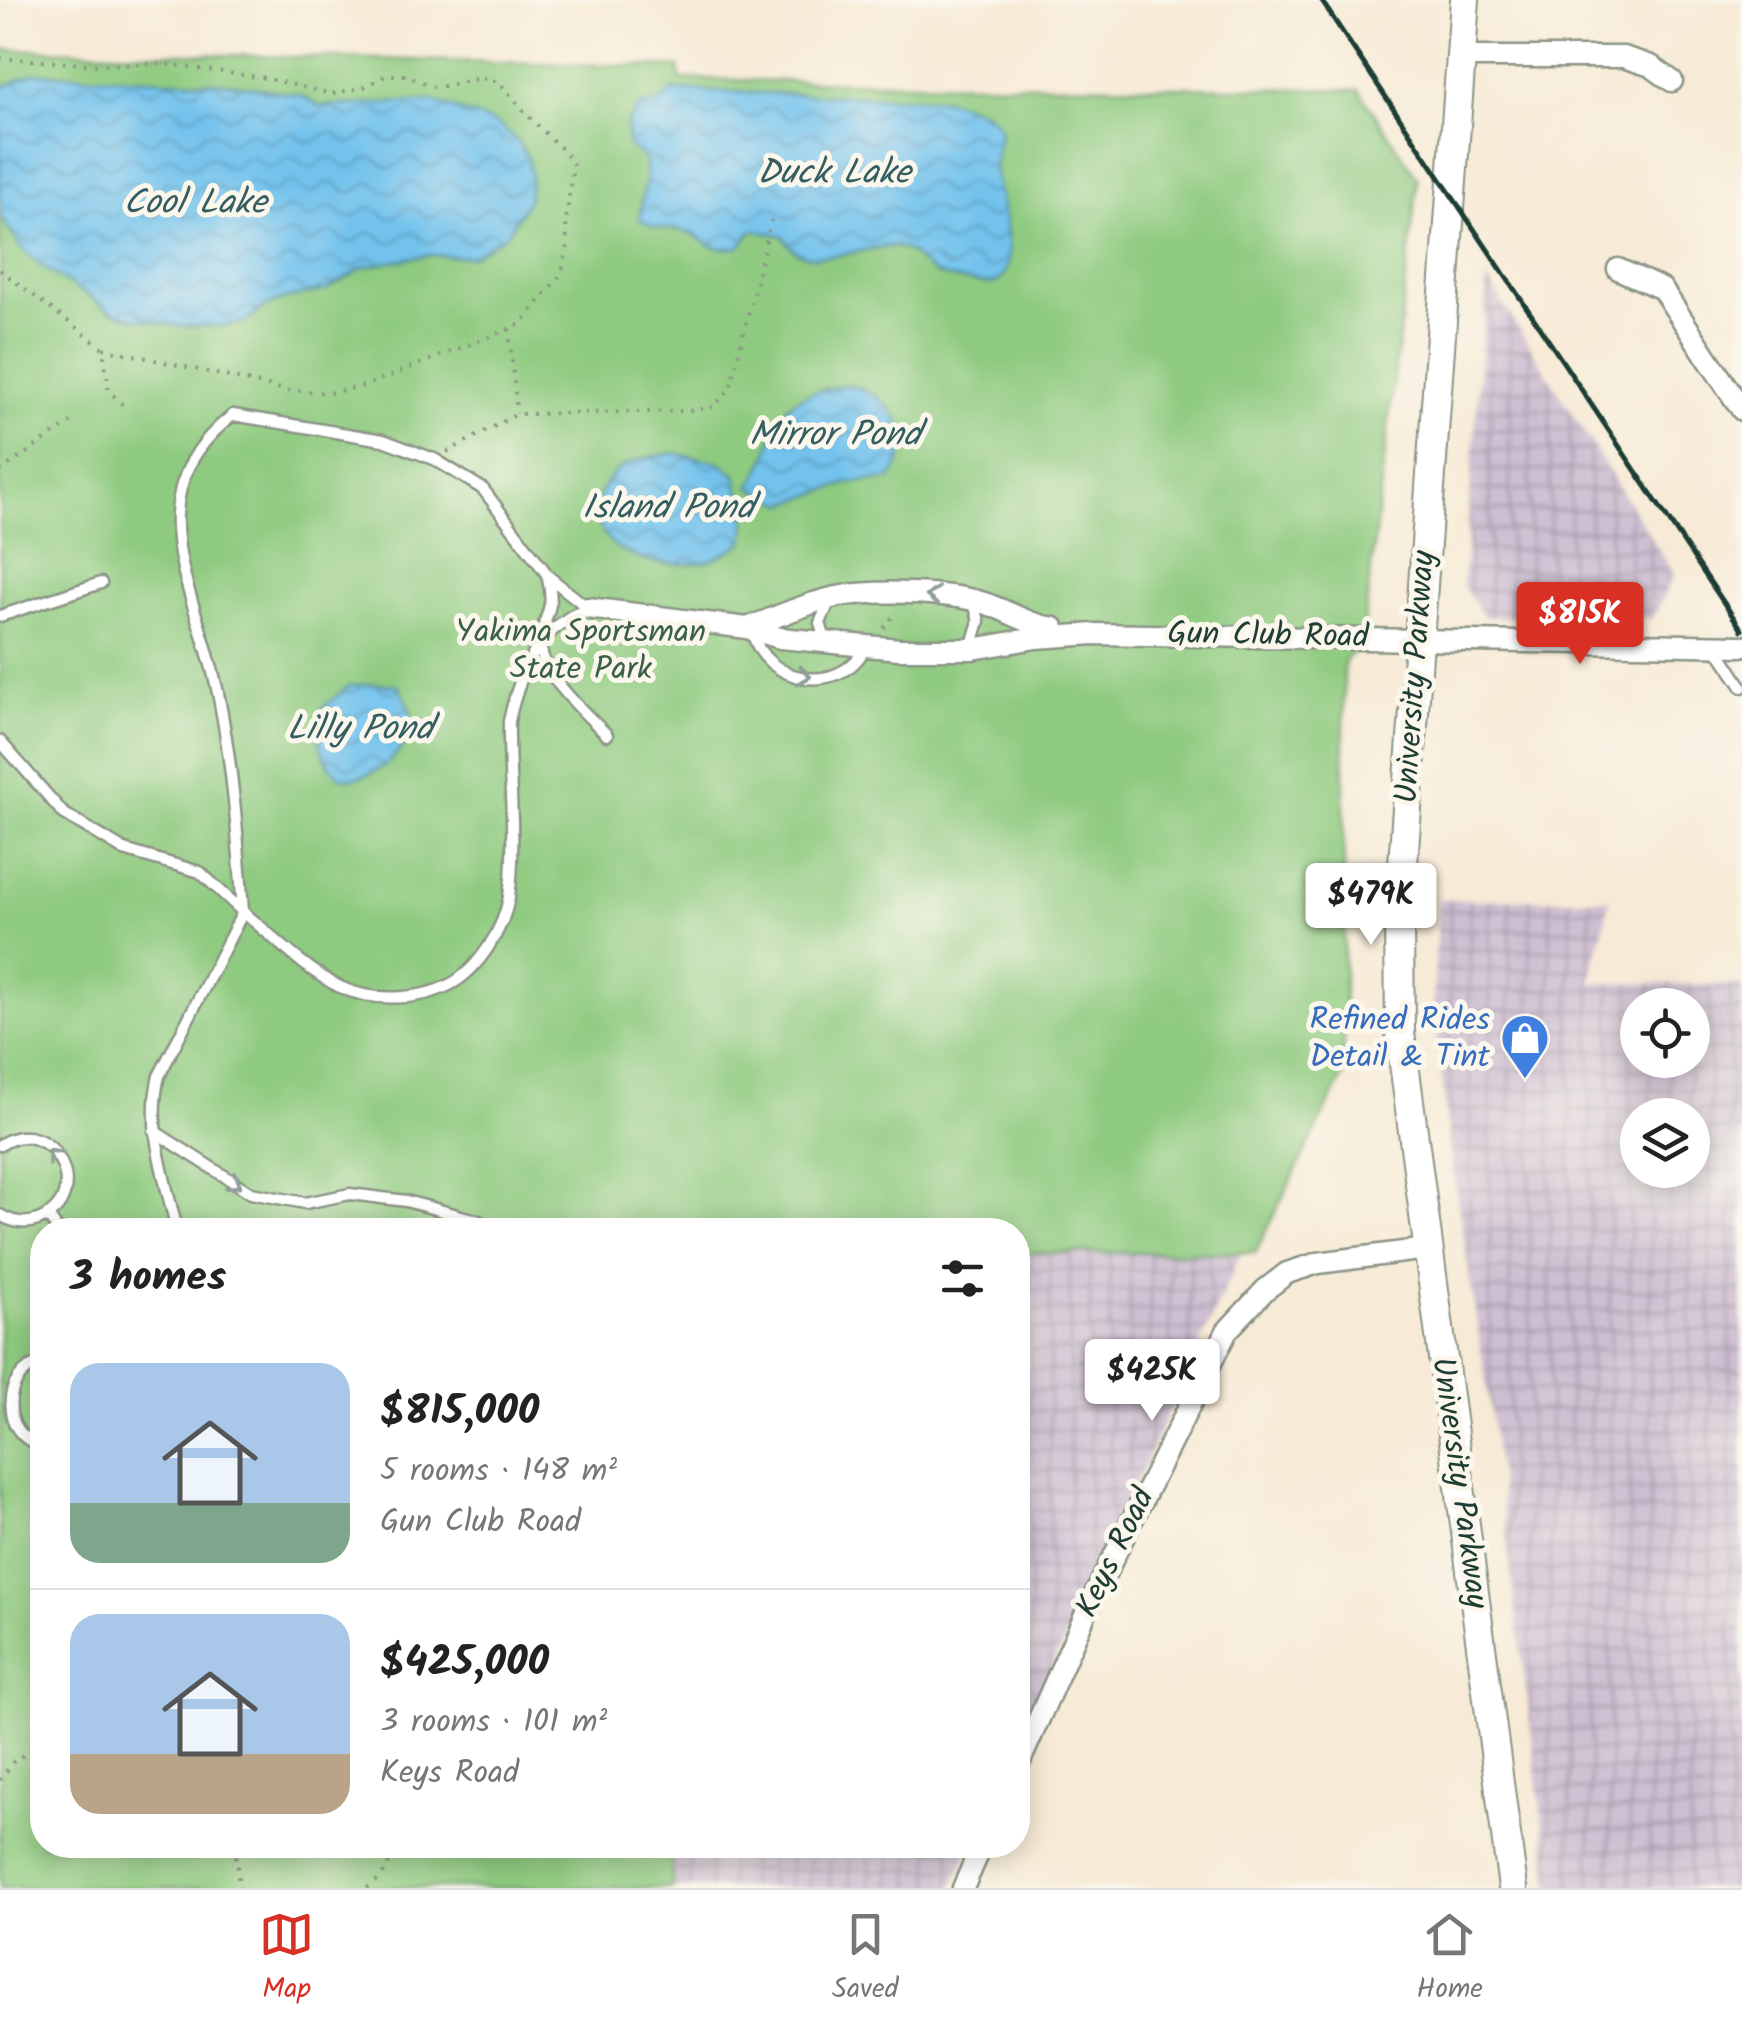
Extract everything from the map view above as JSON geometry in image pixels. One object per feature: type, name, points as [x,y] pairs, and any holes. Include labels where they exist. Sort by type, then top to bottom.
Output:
[{"type":"main road","name":"University Parkway","points":[[1465,0],[1399,920],[1400,1032],[1513,1888]]},
{"type":"street","points":[[1461,57],[1623,57],[1651,66],[1672,81]]},
{"type":"street","points":[[1618,269],[1662,289],[1742,410]]},
{"type":"street","name":"Gun Club Road","points":[[749,629],[830,599],[861,594],[955,596],[1031,624],[1094,634]]},
{"type":"street","name":"Gun Club Road","points":[[588,608],[749,629],[780,638],[875,646],[970,649],[1094,634],[1742,646]]},
{"type":"street","name":"Keys Road","points":[[1030,1739],[1088,1608],[1227,1332],[1265,1290],[1287,1274],[1318,1263],[1427,1250]]},
{"type":"street","points":[[963,1888],[976,1858]]},
{"type":"lane","points":[[174,1218],[153,1130],[153,1102],[160,1076],[243,912],[228,742],[218,691],[183,579],[176,528],[179,488],[210,433],[233,414],[383,440],[434,459],[483,489],[546,574],[588,608],[568,616],[540,640]]},
{"type":"lane","points":[[0,741],[63,813],[124,850],[200,872],[320,976],[344,989],[380,998],[419,995],[452,984],[480,960],[508,902],[509,721],[550,614],[551,592],[546,574]]},
{"type":"lane","points":[[0,616],[102,582]]},
{"type":"lane","points":[[826,642],[820,623],[830,599]]},
{"type":"lane","points":[[970,649],[979,620],[972,600]]},
{"type":"lane","points":[[749,629],[764,658],[778,670],[799,677],[842,674],[875,646]]},
{"type":"lane","points":[[540,640],[556,681],[607,736]]},
{"type":"lane","points":[[1715,646],[1742,687]]},
{"type":"lane","points":[[153,1130],[251,1193],[304,1203],[350,1194],[406,1200],[469,1218]]},
{"type":"lane","points":[[0,1146],[22,1137],[38,1140],[53,1149],[63,1162],[64,1195],[47,1215],[39,1218]]},
{"type":"lane","points":[[0,1215],[30,1221]]},
{"type":"lane","points":[[30,1365],[12,1376],[4,1390],[2,1406],[5,1422],[30,1443]]},
{"type":"path","points":[[0,58],[97,65],[165,64],[265,78],[331,94],[364,87],[387,76],[405,76],[436,88],[482,78],[499,82],[573,164],[566,220],[568,248],[562,273],[521,324],[364,386],[328,393],[286,390],[104,348],[0,270]]},
{"type":"path","points":[[434,459],[517,414],[687,411],[714,407],[730,389],[772,216]]},
{"type":"path","points":[[509,328],[517,414]]},
{"type":"path","points":[[104,348],[109,391],[124,406]]},
{"type":"path","points":[[0,472],[77,418]]},
{"type":"path","points":[[875,646],[884,626],[911,595]]},
{"type":"path","points":[[0,1780],[14,1762],[30,1751]]},
{"type":"path","points":[[236,1858],[239,1888]]},
{"type":"path","points":[[367,1888],[386,1872],[392,1858]]},
{"type":"shaded area","points":[[1487,279],[1674,574],[1653,618],[1484,617],[1463,586]]},
{"type":"shaded area","points":[[1610,899],[1590,983],[1742,985],[1742,1888],[1551,1888],[1491,1414],[1452,1165],[1433,1002],[1438,900]]},
{"type":"shaded area","points":[[1030,1253],[1241,1253],[1030,1716]]},
{"type":"shaded area","points":[[672,1858],[965,1858],[951,1888],[672,1888]]},
{"type":"green space","name":"Yakima Sportsman State Park","points":[[0,49],[679,67],[680,79],[1359,90],[1418,179],[1362,642],[1344,662],[1344,1074],[1255,1253],[1030,1253],[1030,1218],[30,1218],[30,1858],[672,1858],[672,1888],[0,1888]]},
{"type":"water","name":"Cool Lake","points":[[34,73],[229,83],[300,95],[319,106],[432,101],[496,123],[516,139],[528,158],[528,200],[506,235],[470,257],[429,255],[364,267],[326,290],[281,300],[245,322],[226,326],[179,326],[134,318],[113,312],[40,265],[23,250],[0,216],[0,88]]},
{"type":"water","name":"Duck Lake","points":[[673,90],[946,99],[984,113],[995,121],[999,131],[994,165],[1009,246],[1004,275],[991,284],[946,277],[897,247],[835,256],[804,255],[792,249],[784,236],[753,230],[739,247],[718,248],[687,232],[646,223],[639,219],[646,181],[645,158],[628,146],[627,124],[638,106],[661,102]]},
{"type":"water","name":"Mirror Pond","points":[[847,385],[878,397],[898,420],[903,449],[891,479],[849,483],[785,504],[750,487],[787,408],[799,398]]},
{"type":"water","name":"Island Pond","points":[[674,453],[718,462],[736,475],[746,521],[744,542],[708,561],[669,564],[633,556],[606,537],[599,523],[598,505],[609,479],[634,461]]},
{"type":"water","name":"Lilly Pond","points":[[398,685],[410,711],[406,740],[389,762],[377,770],[352,778],[340,777],[320,745],[323,707],[349,686]]},
{"type":"railway","points":[[1321,0],[1742,630]]},
{"type":"place","name":"Refined Rides Detail & Tint","points":[[1525,1080]]}]
